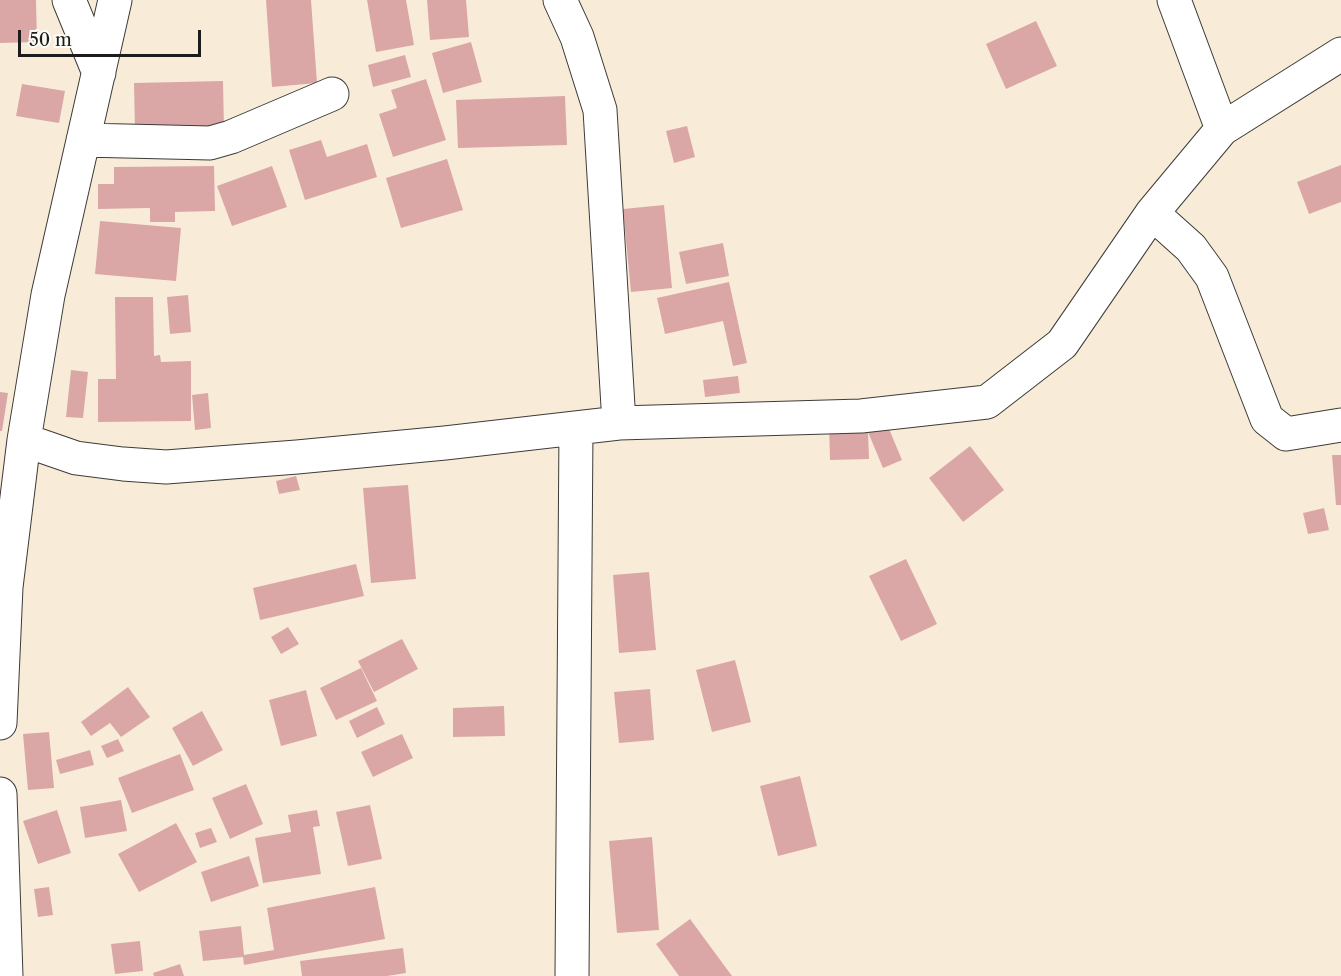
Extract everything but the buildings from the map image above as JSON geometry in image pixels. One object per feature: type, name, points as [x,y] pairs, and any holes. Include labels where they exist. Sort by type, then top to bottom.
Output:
[{"type":"street","points":[[69,0],[99,73]]},
{"type":"street","points":[[0,723],[6,587],[24,440],[48,295],[115,0]]},
{"type":"street","points":[[560,0],[577,37],[600,110],[619,423]]},
{"type":"street","points":[[1174,0],[1222,129]]},
{"type":"street","points":[[24,440],[76,458],[166,467],[445,443],[619,423],[861,416],[987,402],[1062,344],[1152,213],[1222,129],[1341,54]]},
{"type":"street","points":[[83,140],[210,143],[231,137],[332,94]]},
{"type":"street","points":[[1152,213],[1191,248],[1212,277],[1267,419],[1286,434],[1341,424]]},
{"type":"street","points":[[572,976],[576,428]]},
{"type":"street","points":[[0,794],[2,943],[6,976]]}]
